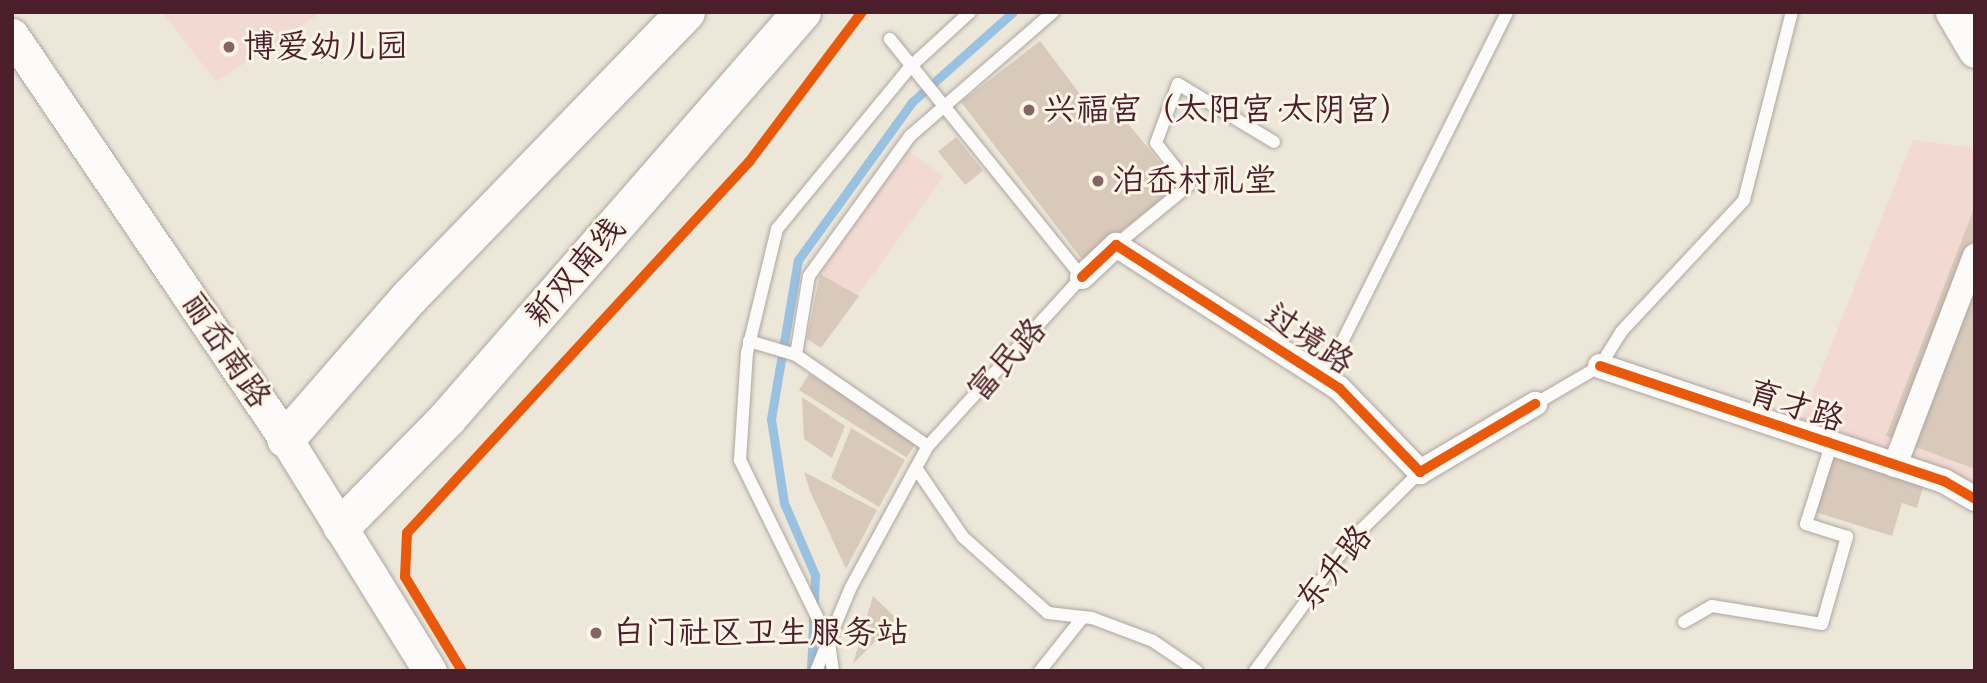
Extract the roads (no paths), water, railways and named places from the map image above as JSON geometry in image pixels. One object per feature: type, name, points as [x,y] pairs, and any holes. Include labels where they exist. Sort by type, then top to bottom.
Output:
[{"type":"main road","points":[[286,439],[409,298],[686,12]]},
{"type":"main road","name":"新双南线","points":[[342,526],[447,419],[802,12]]},
{"type":"main road","points":[[1952,12],[1975,51]]},
{"type":"main road","name":"丽岙南路","points":[[12,36],[286,439],[430,671]]},
{"type":"street","name":"过境路","points":[[1116,245],[1324,378],[1420,472]]},
{"type":"street","points":[[1082,277],[1116,245]]},
{"type":"street","points":[[1895,465],[1975,256]]},
{"type":"street","name":"育才路","points":[[1600,366],[1895,465],[1975,499]]},
{"type":"street","points":[[1420,472],[1535,404]]},
{"type":"lane","points":[[833,671],[827,643],[740,460],[755,343],[777,229],[913,70],[970,12]]},
{"type":"lane","points":[[796,355],[809,276],[909,136],[941,103],[1052,12]]},
{"type":"lane","points":[[1324,378],[1507,12]]},
{"type":"lane","points":[[1535,404],[1600,366],[1621,332],[1744,200],[1792,12]]},
{"type":"lane","points":[[890,39],[1082,277]]},
{"type":"lane","points":[[1116,245],[1189,186],[1156,143],[1178,84],[1274,142]]},
{"type":"lane","name":"富民路","points":[[816,671],[827,643],[928,446],[1082,277]]},
{"type":"lane","points":[[755,343],[796,355],[928,446]]},
{"type":"lane","points":[[1684,622],[1713,606],[1822,624],[1847,537],[1806,524],[1831,445]]},
{"type":"lane","points":[[916,468],[963,537],[1048,613],[1083,617],[1153,641],[1197,671]]},
{"type":"lane","name":"东升路","points":[[1255,671],[1350,541],[1420,472]]},
{"type":"lane","points":[[1040,671],[1083,617]]},
{"type":"waterway","points":[[811,671],[815,575],[784,503],[771,419],[798,260],[912,102],[1013,12]]},
{"type":"place","name":"博爱幼儿园","points":[[229,47]]},
{"type":"place","name":"兴福宫（太阳宫·太阴宫）","points":[[1029,110]]},
{"type":"place","name":"泊岙村礼堂","points":[[1098,181]]},
{"type":"place","name":"白门社区卫生服务站","points":[[596,633]]}]
